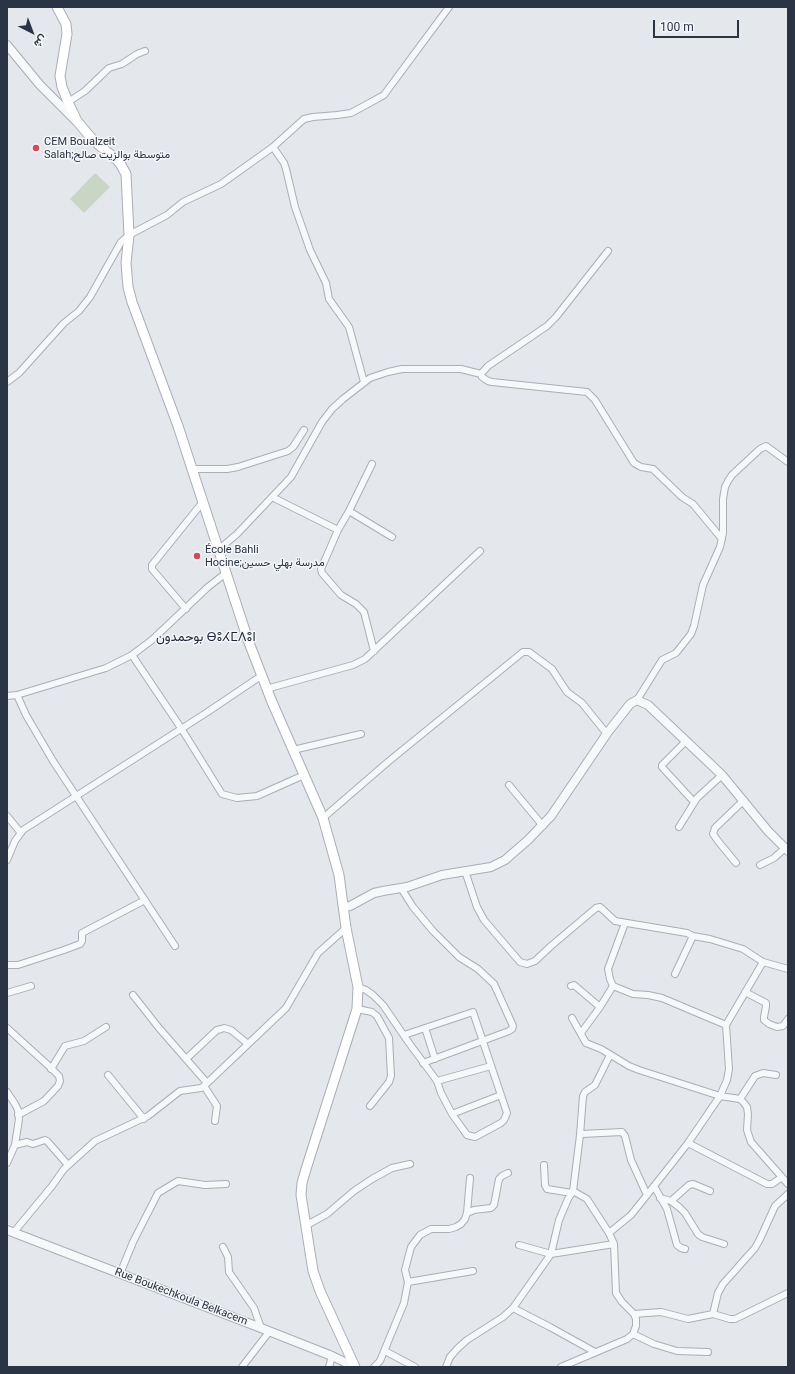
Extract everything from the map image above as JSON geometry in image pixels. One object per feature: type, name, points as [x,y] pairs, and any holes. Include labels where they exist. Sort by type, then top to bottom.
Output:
[{"type":"main road","points":[[57,7],[66,24],[67,34],[60,76],[62,87],[77,121],[93,140],[117,160],[126,174],[129,235],[126,263],[128,287],[132,302],[178,426],[202,503],[261,676],[323,818],[339,875],[346,928],[358,987],[357,1009],[302,1183],[301,1195],[313,1271],[320,1291],[355,1367]]},
{"type":"street","points":[[7,382],[19,373],[64,323],[79,311],[90,297],[121,242],[129,235],[167,215],[183,202],[221,184],[273,147],[304,120],[313,117],[351,113],[384,95],[449,7]]},
{"type":"street","points":[[7,45],[40,85],[77,121]]},
{"type":"street","points":[[68,102],[85,91],[109,68],[122,64],[137,54],[145,51]]},
{"type":"street","points":[[273,147],[284,163],[295,207],[310,250],[326,283],[329,299],[349,327],[364,382]]},
{"type":"street","points":[[481,374],[488,366],[547,326],[556,317],[608,251]]},
{"type":"street","points":[[218,550],[237,534],[291,477],[322,422],[343,399],[364,382],[388,372],[402,369],[461,369],[481,374],[482,377],[492,382],[586,392],[594,400],[634,463],[641,468],[653,469],[682,497],[693,504],[722,539]]},
{"type":"street","points":[[192,469],[227,469],[238,467],[288,451],[293,447],[304,430]]},
{"type":"street","points":[[344,907],[350,906],[374,894],[417,884],[442,875],[481,869],[498,864],[510,856],[543,826],[563,800],[607,734],[630,704],[637,700],[662,660],[676,653],[691,634],[703,585],[720,548],[723,533],[723,499],[725,487],[732,475],[760,449],[766,446],[788,462]]},
{"type":"street","points":[[372,464],[338,530],[321,570],[341,595],[356,604],[364,612],[374,651]]},
{"type":"street","points":[[272,497],[338,530]]},
{"type":"street","points":[[186,609],[152,569],[152,565],[202,503]]},
{"type":"street","points":[[349,511],[392,537]]},
{"type":"street","points":[[266,688],[353,665],[365,659],[480,550]]},
{"type":"street","points":[[7,696],[17,695],[106,668],[132,655],[152,640],[208,587],[226,573]]},
{"type":"street","points":[[323,818],[389,761],[523,652],[529,652],[552,669],[567,692],[582,704],[607,734]]},
{"type":"street","points":[[132,655],[181,728],[221,792],[229,797],[247,798],[257,796],[304,774]]},
{"type":"street","points":[[7,860],[15,841],[21,833],[261,676]]},
{"type":"street","points":[[17,695],[26,715],[41,741],[175,946]]},
{"type":"street","points":[[637,700],[648,705],[722,775],[768,831],[786,849],[774,858],[760,864]]},
{"type":"street","points":[[293,750],[361,734]]},
{"type":"street","points":[[686,741],[662,765],[662,767],[694,802]]},
{"type":"street","points":[[679,826],[694,802],[722,775]]},
{"type":"street","points":[[509,785],[543,826]]},
{"type":"street","points":[[736,863],[713,834],[715,828],[744,800]]},
{"type":"street","points":[[7,816],[21,833]]},
{"type":"street","points":[[465,871],[477,907],[484,920],[520,962],[527,964],[535,961],[596,908],[600,907],[615,921],[710,939],[743,949],[763,962],[788,969]]},
{"type":"street","points":[[401,888],[413,907],[433,931],[459,956],[492,981],[512,1028],[509,1031],[424,1063]]},
{"type":"street","points":[[7,965],[18,964],[80,944],[82,941],[82,933],[145,900]]},
{"type":"street","points":[[625,923],[608,969],[613,986],[633,994],[648,994],[662,998],[726,1025]]},
{"type":"street","points":[[11,1231],[52,1186],[68,1165],[95,1141],[144,1118],[180,1091],[201,1088],[286,1008],[318,953],[346,928]]},
{"type":"street","points":[[675,974],[694,936]]},
{"type":"street","points":[[610,1233],[631,1215],[688,1143],[720,1096],[730,1069],[726,1025],[763,962]]},
{"type":"street","points":[[571,986],[574,985],[600,1007]]},
{"type":"street","points":[[7,993],[31,986]]},
{"type":"street","points":[[581,1033],[613,986]]},
{"type":"street","points":[[358,987],[373,995],[383,1005],[404,1035],[437,1081],[441,1093],[452,1114],[468,1135],[475,1137],[504,1120],[507,1113],[473,1012],[471,1011],[404,1035]]},
{"type":"street","points":[[745,992],[766,1003],[764,1020],[769,1024],[777,1027],[784,1026],[788,1019]]},
{"type":"street","points":[[133,995],[205,1084],[217,1106],[215,1121]]},
{"type":"street","points":[[357,1009],[372,1012],[377,1016],[389,1038],[391,1076],[389,1082],[370,1106]]},
{"type":"street","points":[[572,1018],[586,1043],[639,1070],[720,1096],[740,1099],[747,1107],[747,1130],[751,1142],[788,1184]]},
{"type":"street","points":[[52,1069],[65,1046],[84,1041],[106,1027]]},
{"type":"street","points":[[7,1028],[52,1069],[59,1076],[60,1080],[58,1086],[40,1104],[18,1115]]},
{"type":"street","points":[[186,1059],[217,1030],[224,1028],[231,1030],[248,1044]]},
{"type":"street","points":[[425,1028],[435,1059]]},
{"type":"street","points":[[446,1367],[450,1357],[466,1340],[503,1317],[513,1308],[551,1254],[559,1220],[572,1192],[580,1135],[583,1096],[585,1092],[595,1085],[610,1055]]},
{"type":"street","points":[[437,1081],[491,1066]]},
{"type":"street","points":[[740,1099],[755,1076],[763,1074],[776,1074]]},
{"type":"street","points":[[108,1075],[144,1118]]},
{"type":"street","points":[[7,1092],[15,1104],[19,1125],[16,1145],[7,1163]]},
{"type":"street","points":[[452,1114],[501,1095]]},
{"type":"street","points":[[580,1135],[622,1132],[625,1136],[631,1160],[647,1195]]},
{"type":"street","points":[[16,1145],[27,1142],[33,1144],[45,1140],[68,1165]]},
{"type":"street","points":[[688,1143],[767,1184],[772,1184],[782,1177]]},
{"type":"street","points":[[305,1226],[327,1214],[354,1191],[372,1179],[392,1168],[410,1164]]},
{"type":"street","points":[[544,1165],[545,1185],[547,1189],[572,1192],[589,1202],[610,1233],[614,1244],[616,1293],[618,1298],[634,1314],[636,1319],[636,1326],[633,1334],[627,1339],[561,1367]]},
{"type":"street","points":[[467,1213],[474,1210],[491,1208],[494,1205],[499,1179],[508,1173]]},
{"type":"street","points":[[374,1367],[380,1361],[404,1303],[408,1282],[405,1270],[411,1247],[420,1235],[431,1229],[449,1229],[461,1224],[467,1213],[470,1178]]},
{"type":"street","points":[[120,1274],[133,1242],[158,1192],[178,1181],[205,1185],[226,1184]]},
{"type":"street","points":[[671,1201],[689,1185],[693,1184],[710,1191]]},
{"type":"street","points":[[654,1186],[667,1209],[677,1245],[681,1248],[685,1248]]},
{"type":"street","points":[[713,1314],[718,1293],[723,1284],[755,1248],[775,1206],[788,1194]]},
{"type":"street","points":[[660,1198],[671,1201],[685,1213],[698,1234],[702,1237],[724,1244]]},
{"type":"street","name":"Rue Boukechkoula Belkacem","points":[[11,1231],[332,1356],[355,1367]]},
{"type":"street","points":[[519,1244],[551,1254],[614,1244]]},
{"type":"street","points":[[223,1246],[228,1257],[229,1272],[254,1308],[265,1330],[242,1367]]},
{"type":"street","points":[[408,1282],[473,1271]]},
{"type":"street","points":[[634,1314],[661,1312],[688,1319],[713,1314],[735,1319],[788,1293]]},
{"type":"street","points":[[513,1308],[595,1352]]},
{"type":"street","points":[[633,1334],[654,1344],[677,1352],[708,1352]]},
{"type":"street","points":[[385,1350],[415,1367]]},
{"type":"street","points":[[329,1367],[332,1356]]},
{"type":"green space","points":[[95,173],[110,187],[84,213],[70,199]]},
{"type":"place","name":"CEM Boualzeit Salah;متوسطة بوالزيت صالح","points":[[36,148]]},
{"type":"place","name":"École Bahli Hocine;مدرسة بهلي حسين","points":[[197,556]]},
{"type":"district","name":"بوحمدون ⴱⵓⵃⵎⴷⵓⵏ","points":[[206,638]]}]
